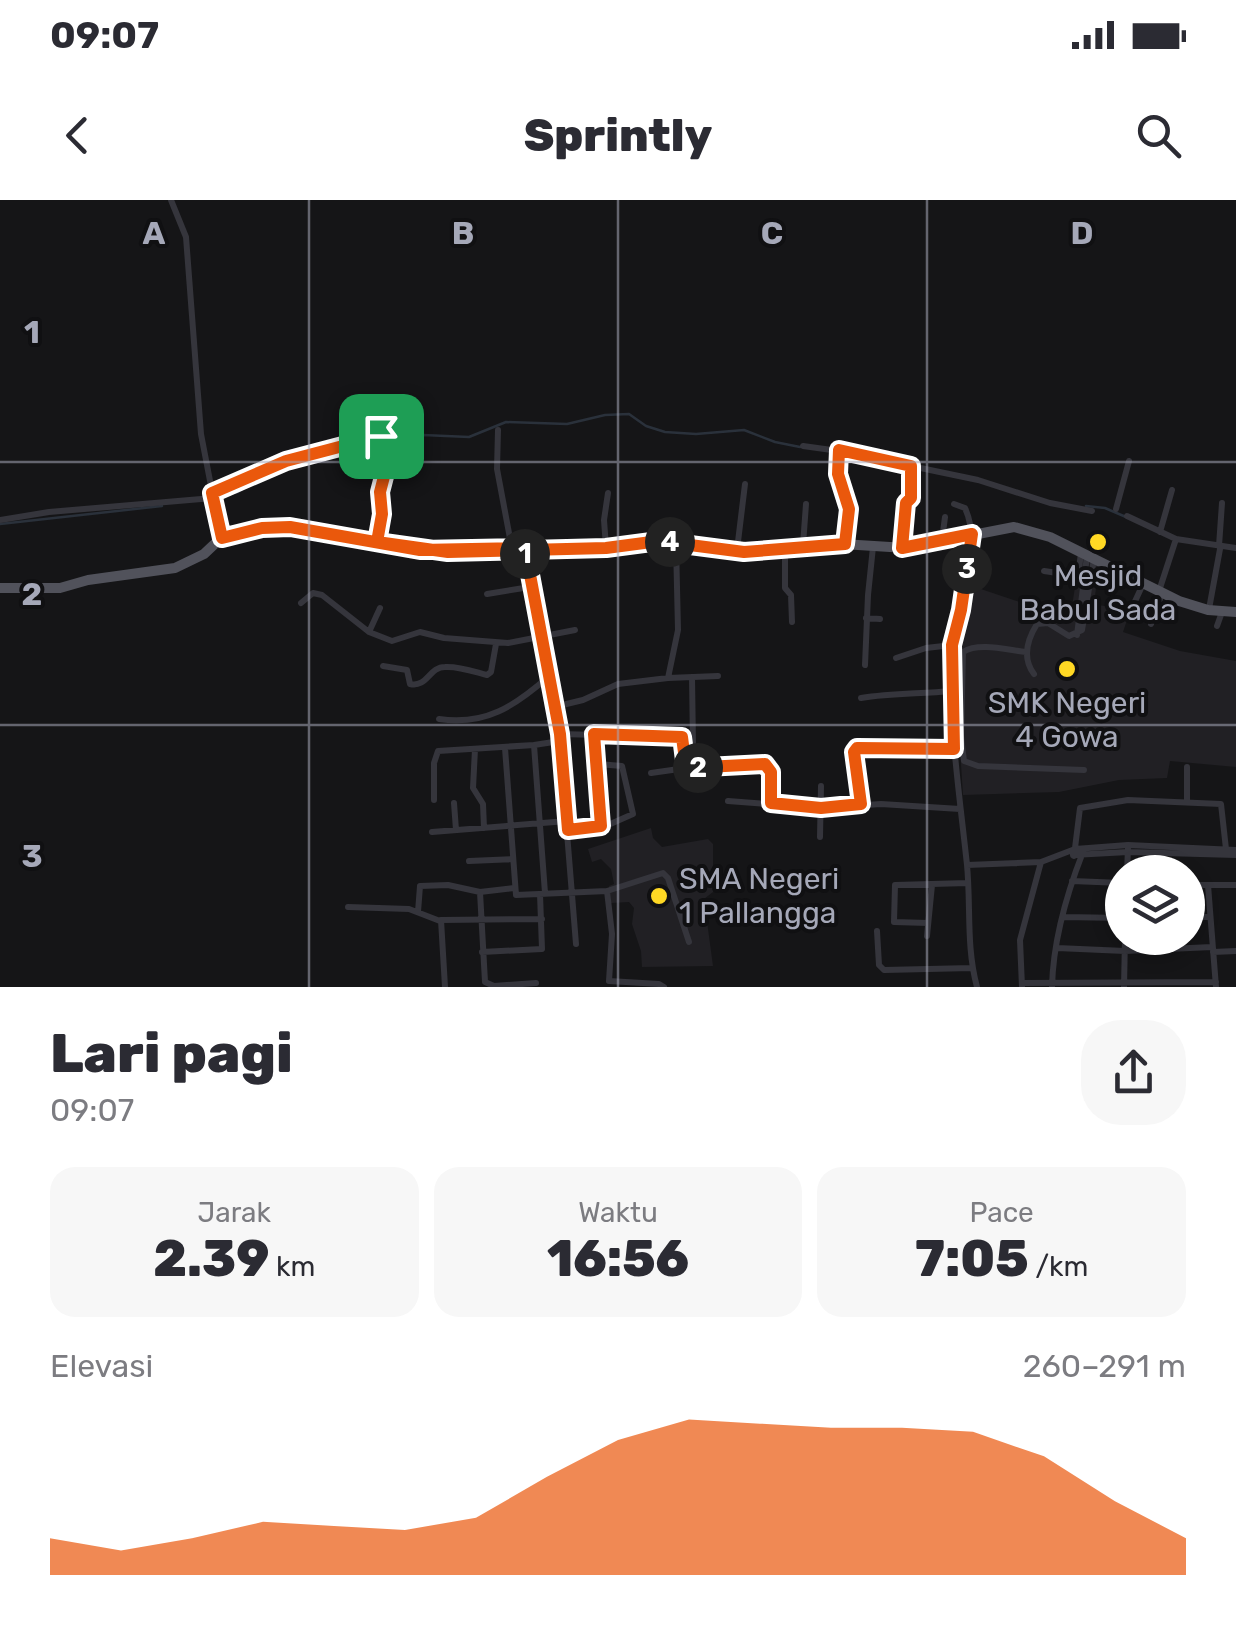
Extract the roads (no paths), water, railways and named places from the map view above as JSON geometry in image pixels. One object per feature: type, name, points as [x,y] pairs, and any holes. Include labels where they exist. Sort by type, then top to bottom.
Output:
[{"type":"main road","points":[[0,588],[60,588],[175,568],[195,560],[222,538],[262,528],[290,527],[438,552],[606,548],[659,541],[737,551],[845,544],[902,548],[1014,527],[1025,528],[1088,560],[1208,610],[1236,612]]},
{"type":"street","points":[[171,200],[186,241],[201,434],[222,538]]},
{"type":"street","points":[[498,430],[497,469],[512,549]]},
{"type":"street","points":[[0,520],[212,496],[286,461],[393,434],[380,492],[382,514],[377,542]]},
{"type":"street","points":[[803,446],[998,485],[1050,503],[1092,510]]},
{"type":"street","points":[[838,453],[840,484],[849,509],[845,544]]},
{"type":"street","points":[[1116,508],[1130,461]]},
{"type":"street","points":[[902,548],[906,503],[911,498],[911,468]]},
{"type":"street","points":[[737,551],[745,484]]},
{"type":"street","points":[[1160,532],[1172,490]]},
{"type":"street","points":[[606,548],[608,492]]},
{"type":"street","points":[[1208,610],[1222,503]]},
{"type":"street","points":[[802,545],[806,504]]},
{"type":"street","points":[[954,504],[967,512],[972,534],[952,645],[951,691],[972,968],[977,987]]},
{"type":"street","points":[[1126,516],[1176,539],[1236,548]]},
{"type":"street","points":[[942,542],[946,517]]},
{"type":"street","points":[[1150,624],[1176,539]]},
{"type":"street","points":[[668,678],[678,630],[676,542]]},
{"type":"street","points":[[866,665],[866,618],[874,546]]},
{"type":"street","points":[[525,548],[560,737],[576,944]]},
{"type":"street","points":[[785,548],[784,588],[791,596],[792,622]]},
{"type":"street","points":[[1044,571],[1078,576],[1088,560]]},
{"type":"street","points":[[1034,674],[1026,652],[1034,627],[1040,622],[1065,635],[1078,631],[1088,560]]},
{"type":"street","points":[[1131,610],[1143,583]]},
{"type":"street","points":[[486,594],[530,587]]},
{"type":"street","points":[[301,603],[313,594],[322,596],[368,632],[392,641],[420,632],[496,644],[575,630]]},
{"type":"street","points":[[368,632],[380,608]]},
{"type":"street","points":[[1217,626],[1222,612]]},
{"type":"street","points":[[866,618],[880,619]]},
{"type":"street","points":[[382,666],[405,669],[414,686],[444,666],[488,675],[496,644]]},
{"type":"street","points":[[896,658],[952,645]]},
{"type":"street","points":[[1026,652],[979,647],[963,652],[964,761],[978,766],[1084,770]]},
{"type":"street","points":[[554,707],[588,698],[618,684],[718,676]]},
{"type":"street","points":[[439,719],[465,721],[505,711],[548,677]]},
{"type":"street","points":[[692,677],[693,745]]},
{"type":"street","points":[[861,698],[951,691]]},
{"type":"street","points":[[594,734],[601,826]]},
{"type":"street","points":[[434,800],[436,752],[451,748],[505,748],[594,734],[682,737],[686,768]]},
{"type":"street","points":[[482,952],[540,950],[544,944],[534,745]]},
{"type":"street","points":[[475,748],[473,788],[483,804],[484,828]]},
{"type":"street","points":[[505,748],[514,888],[519,896],[607,891],[658,873],[666,874],[689,942]]},
{"type":"street","points":[[861,804],[855,749],[954,749]]},
{"type":"street","points":[[432,832],[539,822],[601,826],[633,813],[622,766],[598,764]]},
{"type":"street","points":[[652,773],[765,764],[771,772],[771,803]]},
{"type":"street","points":[[1187,767],[1187,800]]},
{"type":"street","points":[[820,837],[821,786]]},
{"type":"street","points":[[1052,984],[1072,881],[1080,808],[1128,800],[1187,800],[1223,805],[1224,851]]},
{"type":"street","points":[[728,802],[821,808],[861,804],[960,809]]},
{"type":"street","points":[[454,803],[456,830]]},
{"type":"street","points":[[967,865],[1041,862],[1076,853],[1128,848],[1236,854]]},
{"type":"street","points":[[1128,848],[1128,855]]},
{"type":"street","points":[[469,861],[512,859]]},
{"type":"street","points":[[1041,862],[1020,940],[1022,985],[1216,984],[1208,886]]},
{"type":"street","points":[[1072,881],[1105,882]]},
{"type":"street","points":[[928,923],[894,922],[894,886],[968,883]]},
{"type":"street","points":[[418,912],[420,886],[448,885],[480,892],[514,888]]},
{"type":"street","points":[[1205,886],[1236,885]]},
{"type":"street","points":[[927,936],[932,886]]},
{"type":"street","points":[[607,891],[612,934],[608,979],[664,987]]},
{"type":"street","points":[[480,892],[482,952],[488,985],[536,983]]},
{"type":"street","points":[[348,907],[418,912],[440,921],[542,919]]},
{"type":"street","points":[[1205,917],[1210,917]]},
{"type":"street","points":[[1064,918],[1105,918]]},
{"type":"street","points":[[440,921],[445,987]]},
{"type":"street","points":[[877,931],[882,969],[972,968]]},
{"type":"street","points":[[1057,948],[1105,950]]},
{"type":"street","points":[[1205,949],[1236,951]]},
{"type":"street","points":[[1124,984],[1125,955]]},
{"type":"waterway","points":[[398,440],[423,435],[469,437],[506,422],[567,424],[629,414],[646,426],[665,432],[744,430],[800,447]]},
{"type":"waterway","points":[[305,459],[390,441]]},
{"type":"waterway","points":[[882,463],[908,469]]},
{"type":"waterway","points":[[214,497],[238,492],[278,467]]},
{"type":"waterway","points":[[0,524],[162,506]]},
{"type":"waterway","points":[[1086,506],[1105,508],[1126,517]]},
{"type":"place","name":"Mesjid Babul Sada","points":[[1098,542]]},
{"type":"place","name":"SMK Negeri 4 Gowa","points":[[1067,669]]},
{"type":"place","name":"SMA Negeri 1 Pallangga","points":[[659,896]]}]
